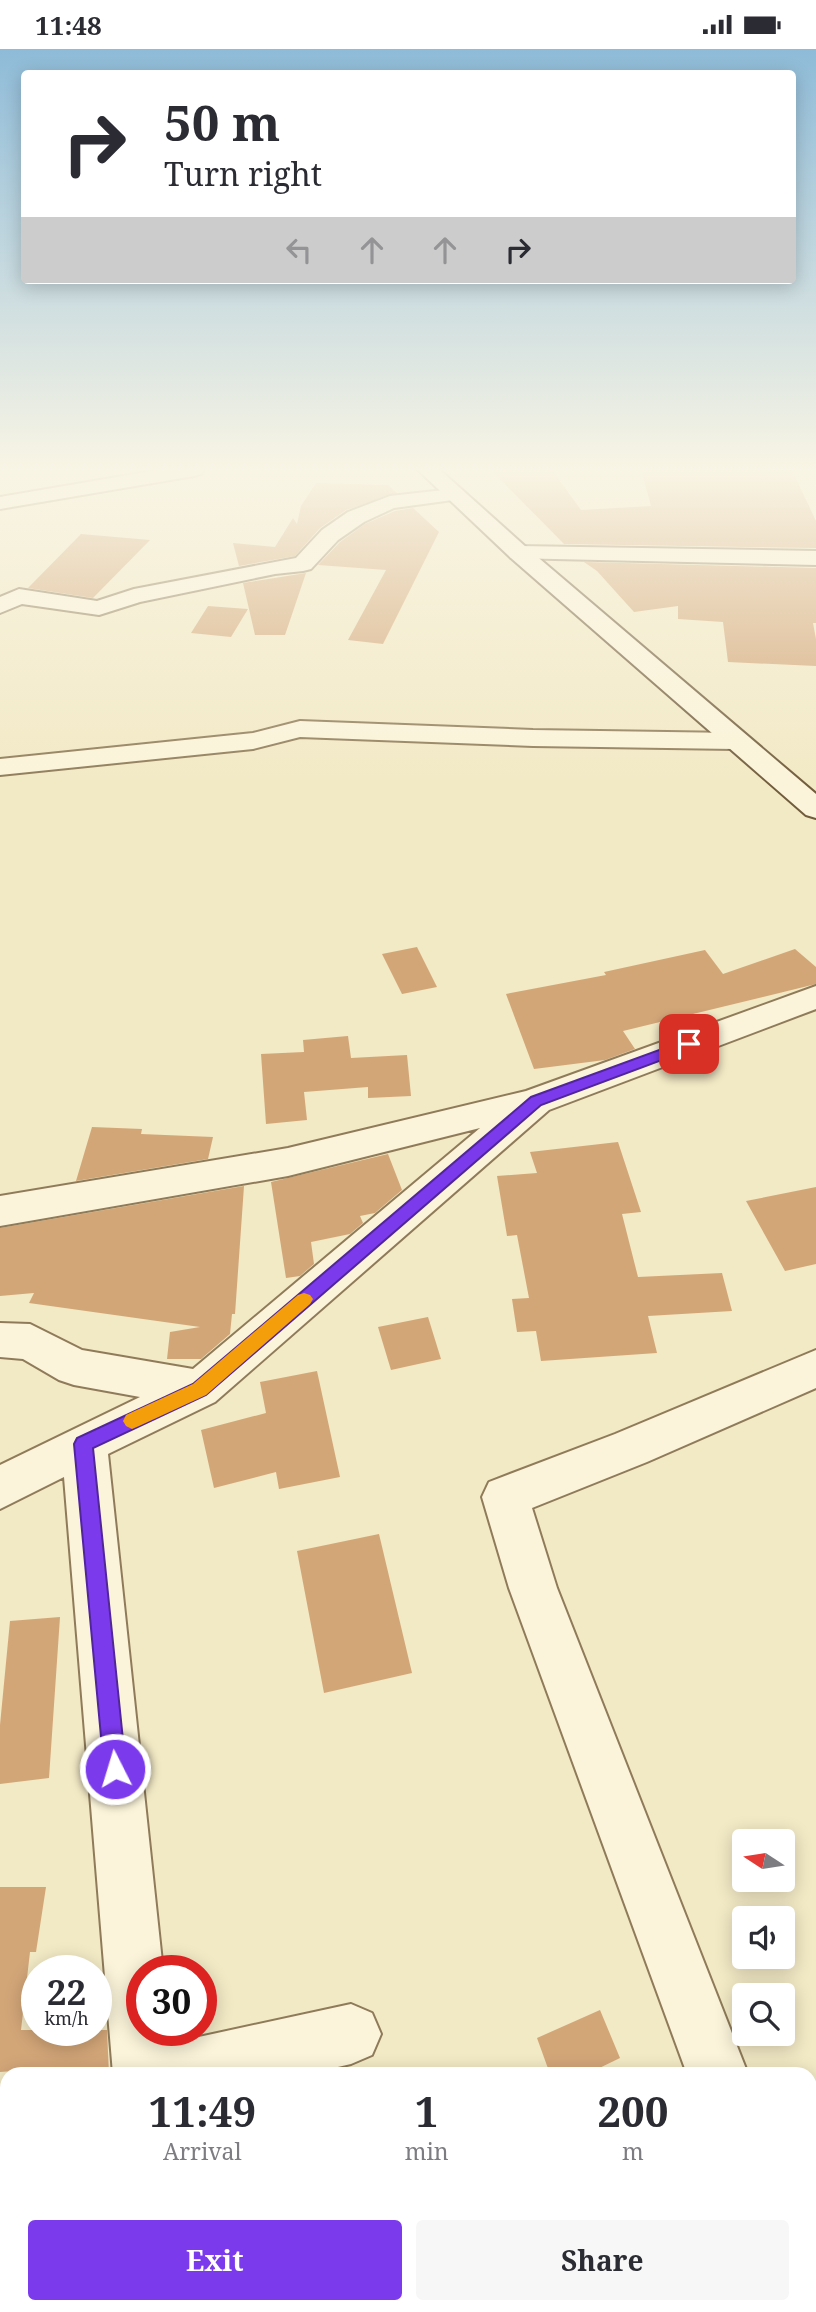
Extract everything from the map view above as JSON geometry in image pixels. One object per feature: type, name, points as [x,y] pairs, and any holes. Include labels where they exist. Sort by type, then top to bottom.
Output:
[{"type":"street","points":[[0,606],[19,596],[99,608],[134,596],[229,576]]},
{"type":"street","points":[[545,576],[816,809]]},
{"type":"street","points":[[0,767],[253,741],[300,729],[533,738],[734,741]]},
{"type":"street","points":[[0,1211],[288,1162],[536,1101],[816,997]]},
{"type":"street","points":[[0,1488],[83,1444],[200,1389],[536,1101]]},
{"type":"street","points":[[0,1340],[30,1342],[45,1348],[59,1360],[74,1367],[200,1389]]},
{"type":"street","points":[[715,2067],[533,1588],[505,1497],[814,1372]]},
{"type":"street","points":[[83,1444],[143,2067]]},
{"type":"street","points":[[199,2067],[351,2034]]},
{"type":"building","points":[[40,576],[115,576],[93,598],[28,588]]},
{"type":"building","points":[[305,576],[285,635],[255,635],[243,583]]},
{"type":"building","points":[[383,576],[417,576],[383,644],[348,640]]},
{"type":"building","points":[[601,576],[816,576],[816,623],[813,623],[816,666],[728,662],[723,622],[678,619],[678,606],[634,612]]},
{"type":"building","points":[[208,606],[248,609],[231,637],[191,633]]},
{"type":"building","points":[[417,947],[437,987],[402,994],[382,954]]},
{"type":"building","points":[[795,949],[816,967],[816,984],[623,1031],[635,1049],[605,1060],[534,1069],[506,994],[606,975],[604,972],[705,950],[723,974]]},
{"type":"building","points":[[348,1036],[351,1058],[407,1055],[411,1096],[368,1098],[368,1087],[304,1092],[307,1120],[266,1124],[261,1054],[304,1052],[303,1040]]},
{"type":"building","points":[[92,1127],[142,1129],[141,1134],[213,1137],[208,1159],[76,1181]]},
{"type":"building","points":[[618,1142],[641,1212],[622,1214],[638,1277],[722,1273],[732,1311],[648,1316],[657,1353],[541,1361],[536,1331],[517,1332],[512,1299],[529,1298],[517,1235],[507,1236],[497,1176],[537,1173],[530,1152]]},
{"type":"building","points":[[388,1154],[402,1190],[375,1213],[360,1216],[363,1223],[350,1234],[311,1242],[314,1264],[300,1276],[286,1278],[271,1182]]},
{"type":"building","points":[[244,1186],[235,1314],[232,1314],[230,1334],[201,1359],[167,1359],[170,1332],[200,1327],[29,1303],[34,1293],[0,1296],[0,1228]]},
{"type":"building","points":[[816,1187],[816,1264],[785,1271],[746,1201]]},
{"type":"building","points":[[428,1317],[441,1359],[391,1370],[378,1327]]},
{"type":"building","points":[[317,1371],[340,1477],[279,1489],[276,1472],[214,1488],[201,1430],[266,1413],[260,1382]]},
{"type":"building","points":[[379,1534],[412,1673],[324,1693],[297,1551]]},
{"type":"building","points":[[60,1617],[49,1778],[0,1784],[0,1725],[10,1621]]},
{"type":"building","points":[[0,1887],[46,1887],[36,1952],[21,1955],[21,2046],[108,2046],[109,2067],[0,2067]]},
{"type":"building","points":[[600,2010],[620,2058],[601,2067],[547,2067],[537,2038]]},
{"type":"slow traffic","points":[[132,1421],[200,1389],[304,1299]]},
{"type":"route","points":[[115,1769],[83,1444],[200,1389],[536,1101],[689,1044]]}]
